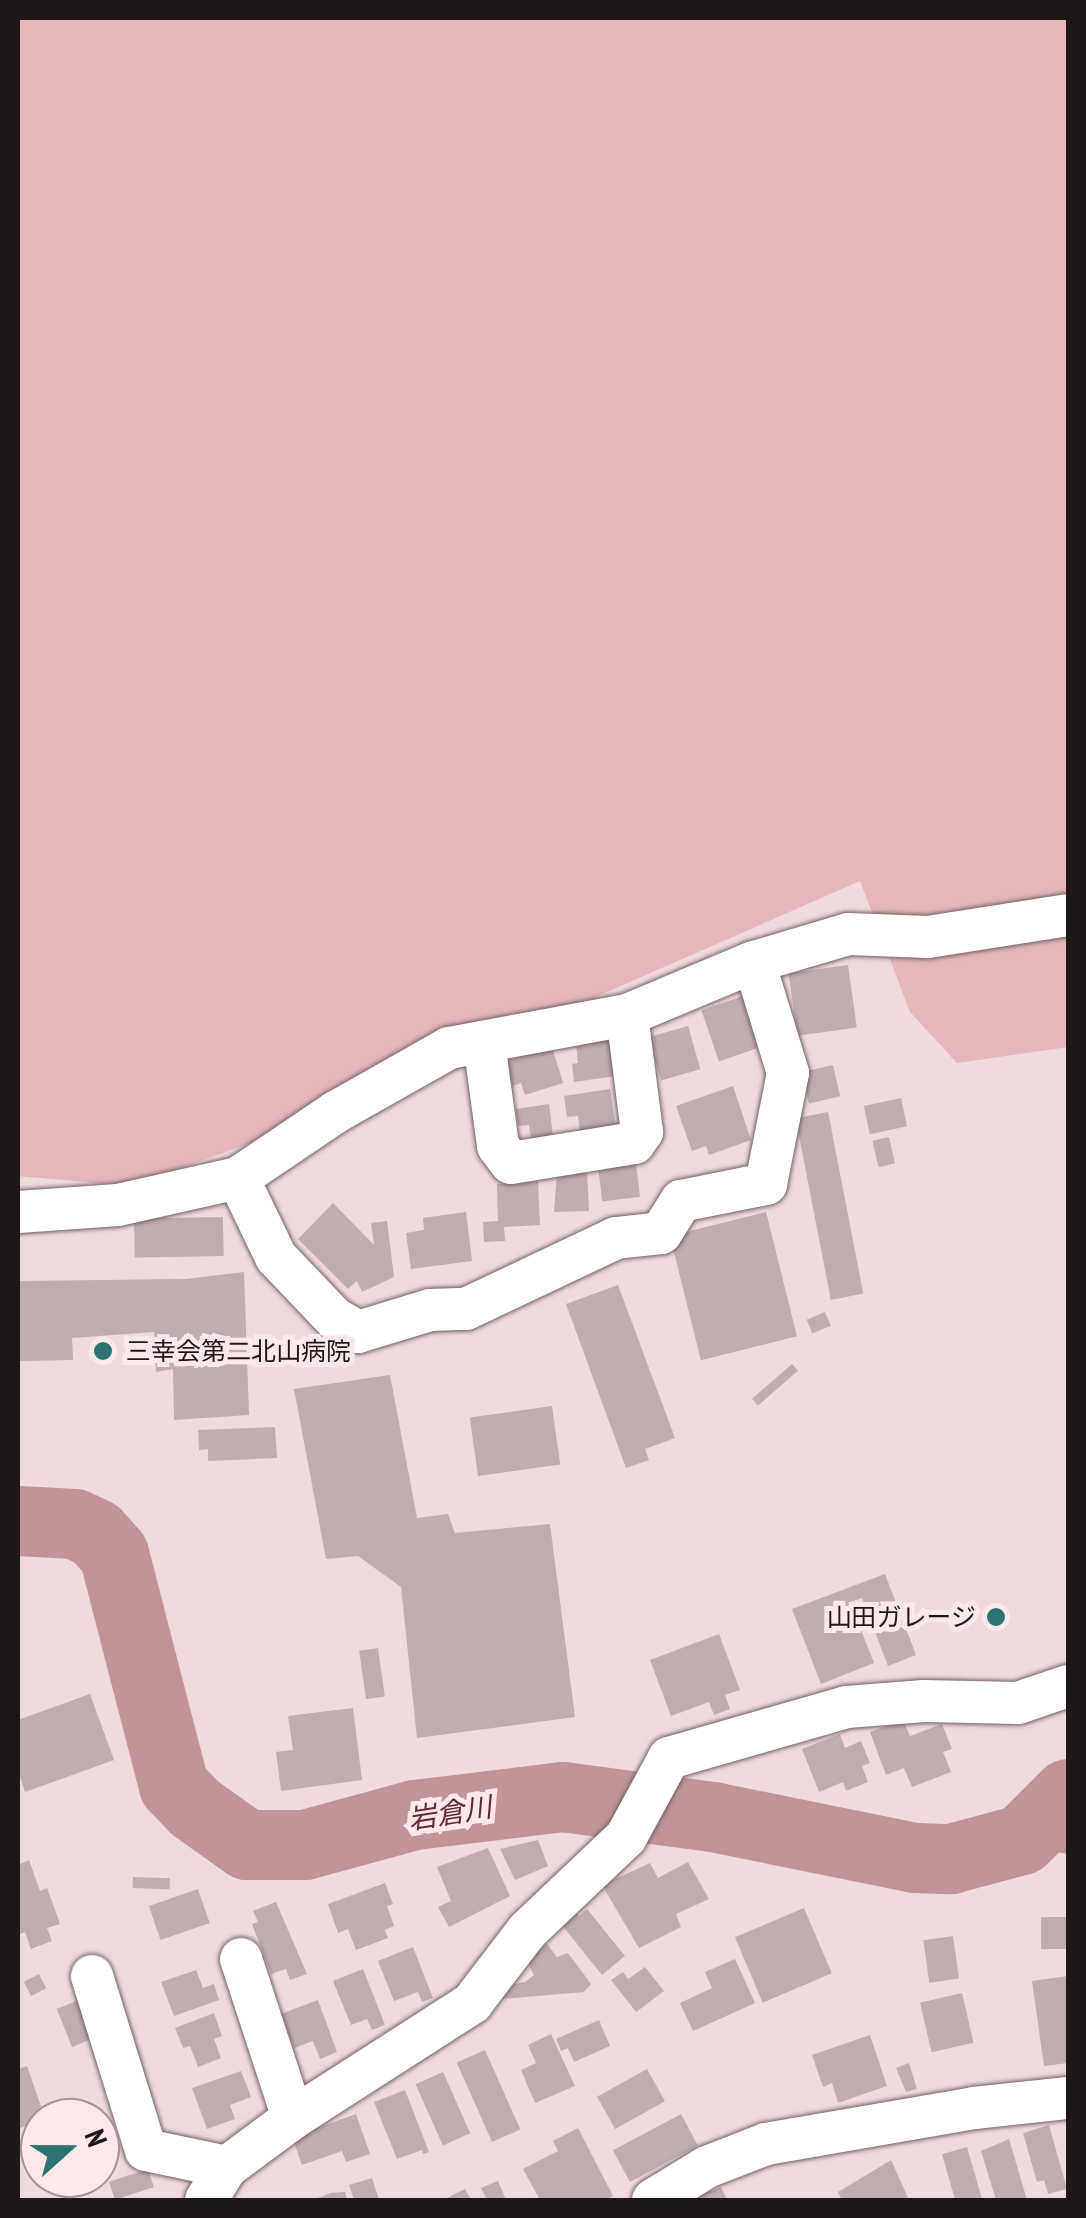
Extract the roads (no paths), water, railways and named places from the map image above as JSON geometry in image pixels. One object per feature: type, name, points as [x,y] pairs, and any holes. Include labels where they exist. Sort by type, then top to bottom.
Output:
[{"type":"street","points":[[18,1212],[118,1205],[238,1178],[336,1112],[450,1048],[627,1015],[754,962],[848,934],[928,937],[1068,915]]},
{"type":"street","points":[[238,1178],[276,1258],[334,1318],[358,1332],[430,1310],[466,1309],[616,1238],[661,1233],[681,1201],[766,1184],[788,1074],[754,962]]},
{"type":"street","points":[[484,1042],[498,1146],[512,1162],[634,1142],[642,1132],[627,1015]]},
{"type":"street","points":[[92,1976],[146,2150],[216,2184],[293,2118],[472,2003],[527,1931],[626,1837],[668,1758],[846,1706],[924,1701],[1018,1703],[1068,1686]]},
{"type":"street","points":[[241,1959],[293,2118]]},
{"type":"street","points":[[652,2200],[707,2166],[766,2144],[974,2108],[1068,2098]]},
{"type":"waterway","name":"岩倉川","points":[[18,1521],[75,1524],[96,1534],[114,1554],[174,1786],[195,1808],[247,1845],[305,1845],[415,1815],[563,1797],[713,1817],[915,1858],[951,1859],[1022,1840],[1068,1794]]},
{"type":"waterway","points":[[1022,1840],[1068,1848]]},
{"type":"place","name":"三幸会第二北山病院","points":[[103,1351]]},
{"type":"place","name":"山田ガレージ","points":[[996,1617]]}]
